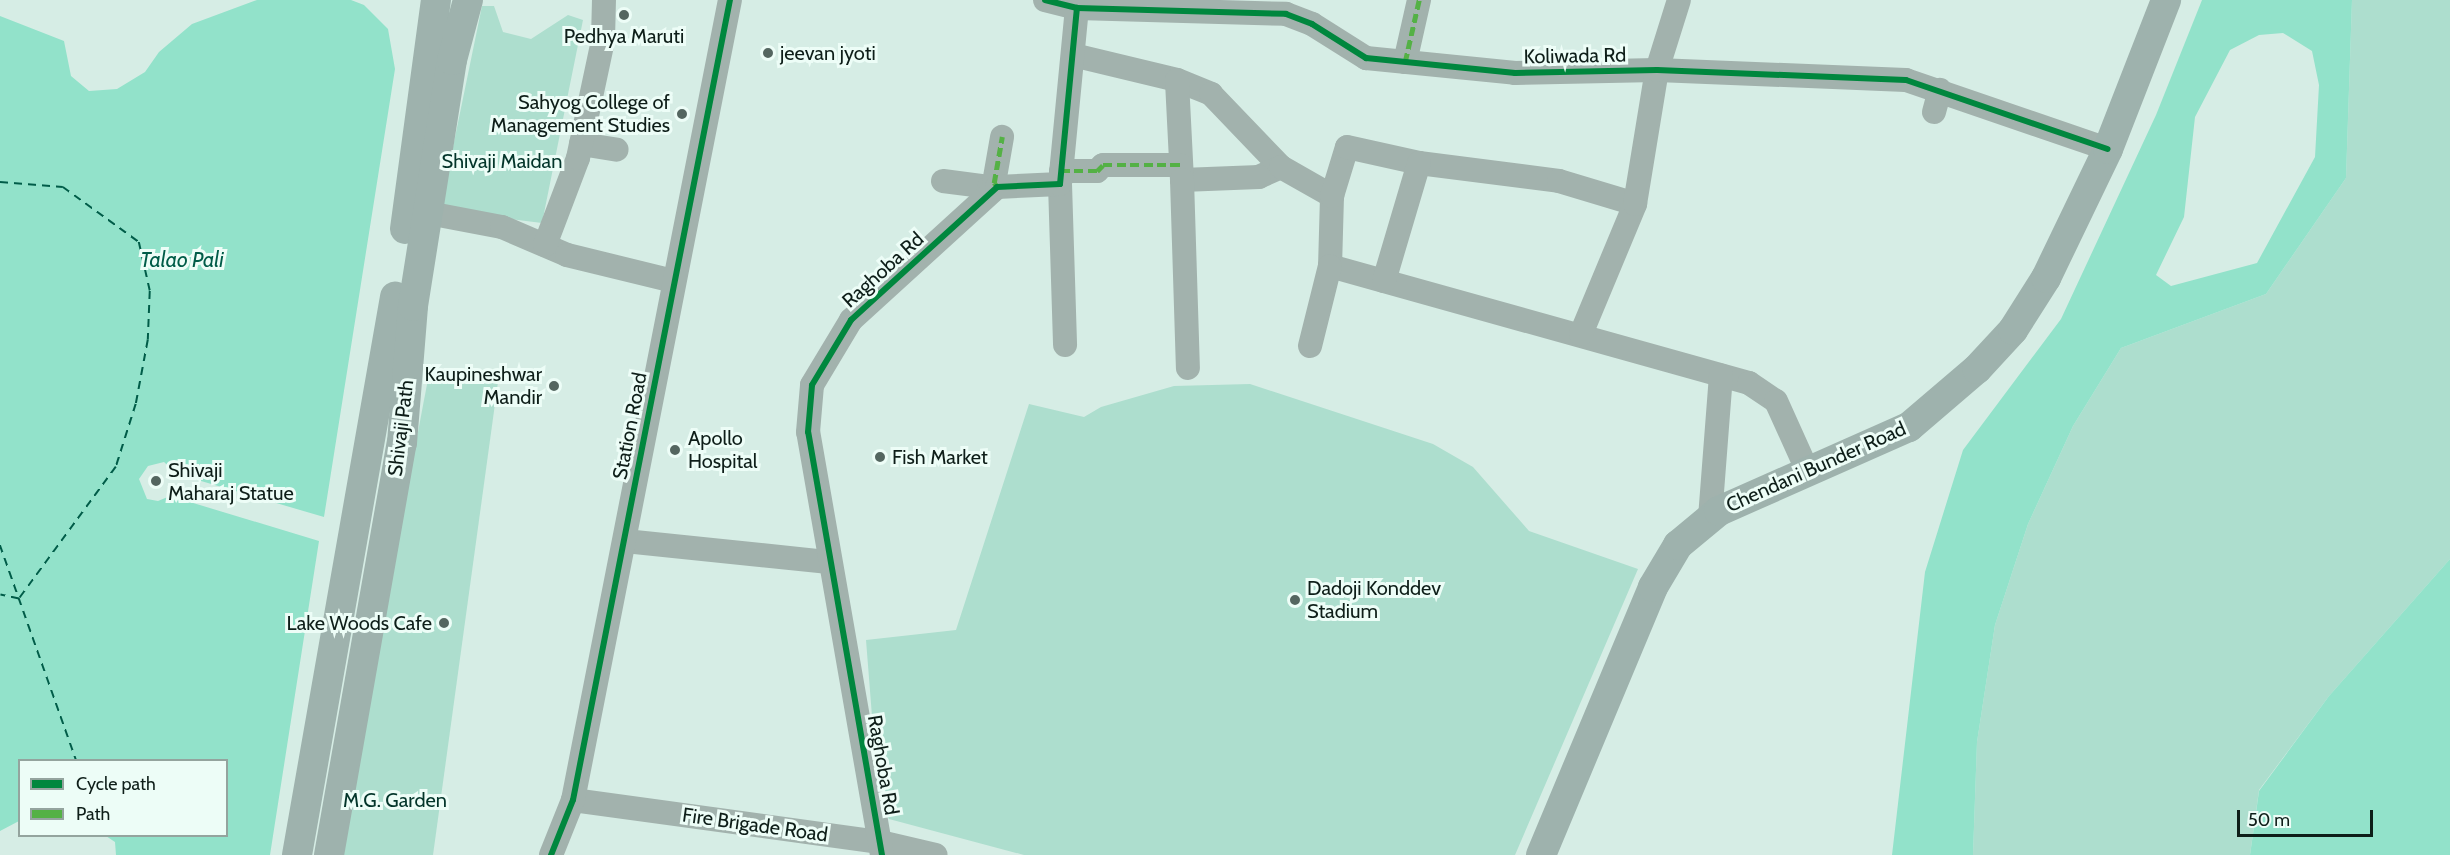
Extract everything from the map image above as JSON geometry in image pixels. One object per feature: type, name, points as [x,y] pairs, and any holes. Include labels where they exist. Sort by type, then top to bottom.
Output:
[{"type":"main road","name":"Shivaji Path","points":[[297,855],[389,336],[436,0]]},
{"type":"main road","name":"Shivaji Path","points":[[329,855],[402,443],[413,306],[452,60],[468,0]]},
{"type":"main road","name":"Chendani Bunder Road","points":[[1541,855],[1653,587],[1678,545],[1710,518],[1909,427],[1977,369],[2013,330],[2046,278],[2108,149],[2166,0]]},
{"type":"street","points":[[545,245],[581,144],[603,40],[604,0]]},
{"type":"street","name":"Station Road","points":[[551,855],[573,800],[730,0]]},
{"type":"street","name":"Koliwada Rd","points":[[1045,0],[1077,8],[1286,14],[1311,24],[1366,58],[1515,73],[1657,70],[1906,80],[1937,101],[2108,149]]},
{"type":"street","points":[[1405,62],[1419,0]]},
{"type":"street","points":[[1581,334],[1635,204],[1657,70],[1679,0]]},
{"type":"street","points":[[1065,345],[1061,178],[1077,8]]},
{"type":"street","points":[[1073,55],[1177,80],[1211,94],[1281,167],[1332,196]]},
{"type":"street","points":[[1177,80],[1188,368]]},
{"type":"street","points":[[995,189],[1002,137]]},
{"type":"street","points":[[581,144],[617,150]]},
{"type":"street","points":[[1310,346],[1330,266],[1332,196],[1347,147],[1419,163],[1559,181],[1635,204]]},
{"type":"street","points":[[1384,281],[1419,163]]},
{"type":"street","points":[[943,181],[995,189],[1097,171],[1104,165],[1259,177],[1281,167]]},
{"type":"street","name":"Raghoba Rd","points":[[881,848],[808,432],[812,385],[851,320],[995,189]]},
{"type":"street","points":[[428,213],[502,226],[567,255],[674,280]]},
{"type":"street","points":[[1330,266],[1581,334],[1749,383],[1776,401],[1808,472]]},
{"type":"street","points":[[1710,518],[1721,375]]},
{"type":"street","points":[[625,541],[829,562]]},
{"type":"street","name":"Fire Brigade Road","points":[[573,800],[936,855]]},
{"type":"green space","points":[[2352,0],[2450,0],[2450,559],[2329,696],[2259,790],[2250,855],[1973,855],[1977,742],[1995,625],[2028,524],[2073,426],[2121,348],[2266,294],[2346,178]]},
{"type":"green space","name":"Shivaji Maidan","points":[[482,6],[494,6],[503,32],[531,39],[568,15],[583,20],[542,223],[440,210]]},
{"type":"green space","name":"M.G. Garden","points":[[428,379],[498,382],[433,855],[338,855]]},
{"type":"green space","name":"Dadoji Konddev Stadium","points":[[1250,384],[1433,444],[1473,467],[1529,531],[1638,569],[1515,855],[1024,855],[889,819],[879,805],[866,640],[956,630],[1029,404],[1084,417],[1101,407],[1174,386]]},
{"type":"water","name":"Talao Pali","points":[[257,0],[351,0],[364,5],[388,29],[395,69],[324,517],[177,474],[164,462],[148,466],[139,479],[147,499],[158,501],[170,496],[319,541],[270,855],[116,855],[115,842],[108,837],[228,837],[228,759],[18,759],[18,822],[0,831],[0,16],[64,41],[71,76],[89,91],[117,89],[145,72],[159,52],[192,24]]},
{"type":"water","points":[[2202,0],[2352,0],[2346,178],[2266,294],[2121,348],[2073,426],[2028,524],[1995,625],[1977,742],[1973,855],[1892,855],[1925,572],[1963,450],[2061,319],[2156,115]],"holes":[[[2283,33],[2312,51],[2319,85],[2315,157],[2257,263],[2171,286],[2156,275],[2184,217],[2195,117],[2230,50],[2259,35]]]},
{"type":"water","points":[[2450,559],[2450,855],[2250,855],[2259,791],[2329,696]]},
{"type":"ferry route","points":[[0,182],[63,187],[139,242],[150,291],[148,340],[136,404],[116,467],[19,599],[0,595]]},
{"type":"ferry route","points":[[0,545],[76,759]]},
{"type":"marked path","points":[[1405,62],[1419,0]]},
{"type":"marked path","points":[[997,187],[994,183],[1002,137]]},
{"type":"marked path","points":[[1061,171],[1097,171],[1103,165],[1180,165]]},
{"type":"cycle path","points":[[551,855],[573,800],[730,0]]},
{"type":"cycle path","points":[[1045,0],[1077,8],[1286,14],[1312,24],[1366,58],[1515,73],[1657,70],[1906,80],[2108,149]]},
{"type":"cycle path","points":[[882,855],[808,432],[812,385],[851,320],[997,187],[1060,184],[1077,8]]},
{"type":"place","name":"Pedhya Maruti","points":[[624,15]]},
{"type":"place","name":"jeevan jyoti","points":[[768,53]]},
{"type":"place","name":"Sahyog College of Management Studies","points":[[682,114]]},
{"type":"place","name":"Kaupineshwar Mandir","points":[[554,386]]},
{"type":"place","name":"Apollo Hospital","points":[[675,450]]},
{"type":"place","name":"Fish Market","points":[[880,457]]},
{"type":"place","name":"Shivaji Maharaj Statue","points":[[156,481]]},
{"type":"place","name":"Dadoji Konddev Stadium","points":[[1295,600]]},
{"type":"place","name":"Lake Woods Cafe","points":[[444,623]]}]
